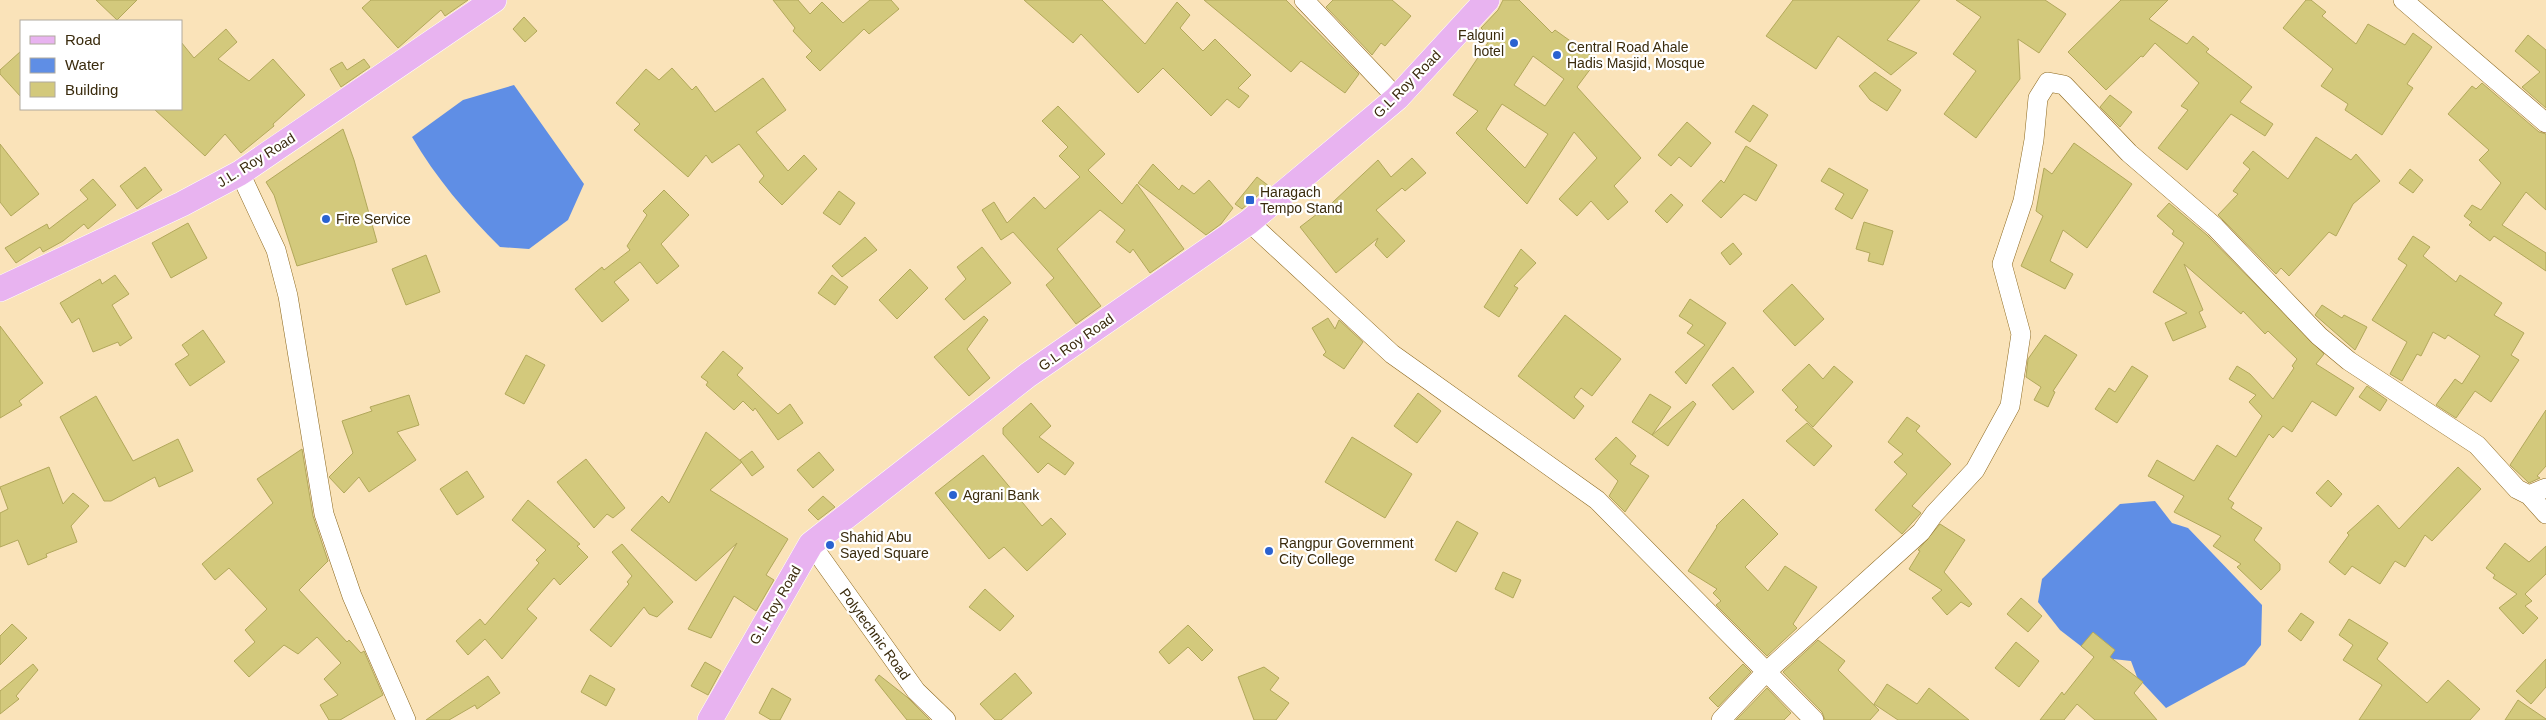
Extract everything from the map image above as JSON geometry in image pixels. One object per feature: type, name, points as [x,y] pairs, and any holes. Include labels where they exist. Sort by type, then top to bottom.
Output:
[{"type":"main road","name":"J.L. Roy Road","points":[[0,289],[182,204],[240,173],[494,0]]},
{"type":"main road","name":"G.L Roy Road","points":[[710,720],[811,544],[1028,376],[1249,222],[1397,98],[1487,0]]},
{"type":"street","points":[[1304,0],[1397,98]]},
{"type":"street","points":[[2403,0],[2546,123]]},
{"type":"street","points":[[1720,720],[1766,672],[1921,532],[1934,514],[1975,470],[2010,406],[2021,334],[2002,264],[2023,202],[2034,140],[2038,98],[2048,82],[2064,85],[2129,153],[2215,227],[2327,342],[2349,361],[2477,445],[2517,489],[2538,492],[2546,514]]},
{"type":"street","points":[[240,173],[276,250],[288,296],[324,514],[352,596],[406,720]]},
{"type":"street","points":[[1249,222],[1392,354],[1597,500],[1814,720]]},
{"type":"street","name":"Polytechnic Road","points":[[811,544],[916,691],[946,720]]},
{"type":"water","points":[[514,85],[584,184],[568,220],[529,249],[500,247],[452,195],[412,137],[463,100]]},
{"type":"water","points":[[2155,501],[2172,523],[2188,528],[2262,605],[2261,645],[2245,665],[2166,708],[2137,677],[2131,661],[2095,657],[2060,630],[2038,602],[2042,579],[2120,504]]},
{"type":"building","points":[[96,0],[137,0],[117,20]]},
{"type":"building","points":[[371,0],[468,0],[445,16],[441,10],[398,48],[362,8]]},
{"type":"building","points":[[773,0],[798,0],[810,14],[822,2],[843,23],[870,0],[891,0],[899,9],[869,34],[864,29],[820,71],[806,57],[812,51],[793,31],[795,28]]},
{"type":"building","points":[[1024,0],[1102,0],[1145,44],[1177,2],[1190,15],[1180,28],[1203,51],[1215,39],[1251,75],[1238,88],[1249,96],[1239,108],[1227,99],[1211,116],[1163,68],[1138,93],[1081,34],[1073,43]]},
{"type":"building","points":[[1204,0],[1286,0],[1359,74],[1345,93],[1301,61],[1291,72]]},
{"type":"building","points":[[1333,0],[1392,0],[1411,16],[1385,46],[1381,43],[1372,55],[1326,7]]},
{"type":"building","points":[[1503,0],[1519,0],[1552,33],[1555,30],[1597,60],[1577,87],[1641,158],[1614,186],[1628,202],[1608,220],[1591,201],[1577,216],[1559,199],[1597,158],[1574,132],[1527,204],[1456,133],[1478,111],[1453,95],[1491,38],[1481,28],[1498,10]],"holes":[[[1533,56],[1564,79],[1545,106],[1514,85]],[[1502,104],[1548,134],[1525,168],[1486,129]]]},
{"type":"building","points":[[1793,0],[1920,0],[1887,40],[1917,53],[1891,75],[1838,36],[1816,69],[1766,36]]},
{"type":"building","points":[[1956,0],[2045,0],[2066,14],[2039,53],[2018,39],[2020,79],[1976,138],[1944,114],[1976,71],[1953,54],[1981,17]]},
{"type":"building","points":[[2121,0],[2168,0],[2149,19],[2187,44],[2193,36],[2209,49],[2206,52],[2252,87],[2240,102],[2273,124],[2265,136],[2231,114],[2187,170],[2158,148],[2188,110],[2181,106],[2199,83],[2155,43],[2143,57],[2141,56],[2106,90],[2068,52]]},
{"type":"building","points":[[2306,0],[2311,0],[2326,12],[2322,16],[2356,44],[2368,24],[2405,45],[2413,33],[2432,47],[2407,84],[2413,88],[2382,135],[2345,110],[2348,104],[2321,86],[2333,69],[2283,28]]},
{"type":"building","points":[[524,17],[537,31],[525,42],[513,29]]},
{"type":"building","points":[[226,29],[237,42],[218,59],[249,81],[273,59],[305,95],[273,124],[274,126],[241,153],[225,134],[205,156],[155,110],[182,110],[182,43],[194,58]]},
{"type":"building","points":[[2528,35],[2546,50],[2546,108],[2522,87],[2540,72],[2515,51]]},
{"type":"building","points":[[20,52],[20,96],[0,74],[0,70]]},
{"type":"building","points":[[364,59],[370,67],[341,87],[330,69],[342,62],[347,70]]},
{"type":"building","points":[[672,68],[692,90],[696,86],[715,112],[763,78],[786,110],[756,132],[788,171],[804,155],[817,169],[782,205],[759,182],[764,176],[739,144],[712,163],[706,155],[688,177],[634,130],[640,124],[616,103],[646,69],[659,80]]},
{"type":"building","points":[[1875,72],[1901,90],[1887,111],[1870,100],[1859,86]]},
{"type":"building","points":[[2482,83],[2539,132],[2546,134],[2546,210],[2526,192],[2502,225],[2546,253],[2546,271],[2494,236],[2490,241],[2469,225],[2472,222],[2464,216],[2472,205],[2481,210],[2501,183],[2479,160],[2489,150],[2448,114],[2472,86],[2476,89]]},
{"type":"building","points":[[2110,95],[2132,112],[2120,127],[2100,107]]},
{"type":"building","points":[[1753,105],[1768,115],[1750,142],[1735,132]]},
{"type":"building","points":[[1058,106],[1105,154],[1088,170],[1122,204],[1137,184],[1184,249],[1150,273],[1133,249],[1130,253],[1116,242],[1125,230],[1100,210],[1057,249],[1101,306],[1076,324],[1046,285],[1054,278],[1013,232],[1001,240],[982,210],[994,202],[1007,223],[1034,197],[1045,209],[1080,177],[1059,156],[1068,147],[1042,121]]},
{"type":"building","points":[[1687,122],[1711,143],[1691,167],[1679,157],[1671,166],[1658,155]]},
{"type":"building","name":"Fire Service","points":[[343,129],[354,160],[377,242],[297,266],[274,195],[266,182]]},
{"type":"building","points":[[2316,137],[2351,160],[2356,154],[2380,181],[2353,204],[2336,236],[2329,232],[2289,276],[2281,268],[2276,274],[2218,215],[2238,194],[2233,191],[2250,169],[2243,163],[2253,151],[2288,179]]},
{"type":"building","points":[[2074,143],[2132,184],[2087,248],[2063,230],[2050,261],[2073,274],[2065,289],[2021,266],[2043,216],[2036,211],[2044,168],[2052,174]]},
{"type":"building","points":[[0,144],[39,194],[11,216],[0,202]]},
{"type":"building","points":[[1746,146],[1777,165],[1756,201],[1744,194],[1721,218],[1702,201],[1721,180],[1724,183]]},
{"type":"building","points":[[1412,158],[1426,173],[1405,191],[1402,188],[1376,210],[1405,241],[1387,258],[1375,245],[1378,238],[1336,273],[1300,227],[1317,214],[1318,216],[1378,160],[1391,177]]},
{"type":"building","points":[[1153,164],[1179,190],[1182,185],[1194,194],[1209,180],[1233,208],[1221,224],[1206,235],[1138,183]]},
{"type":"building","points":[[145,167],[162,190],[137,209],[120,186]]},
{"type":"building","points":[[1829,168],[1868,190],[1852,219],[1835,209],[1844,194],[1821,181]]},
{"type":"building","points":[[2410,169],[2423,180],[2413,193],[2399,183]]},
{"type":"building","points":[[1257,177],[1269,186],[1242,209],[1235,204]]},
{"type":"building","points":[[93,179],[116,205],[88,229],[84,224],[63,241],[43,252],[40,247],[16,263],[5,248],[47,224],[49,229],[88,199],[80,190]]},
{"type":"building","points":[[664,190],[689,215],[661,244],[679,266],[657,284],[640,262],[614,282],[629,300],[602,322],[575,289],[602,267],[604,270],[630,250],[627,246],[647,215],[643,211]]},
{"type":"building","points":[[839,191],[855,203],[840,225],[823,213]]},
{"type":"building","points":[[1671,194],[1683,205],[1667,223],[1655,211]]},
{"type":"building","points":[[2169,203],[2207,235],[2324,354],[2316,364],[2354,388],[2336,416],[2312,401],[2292,432],[2283,426],[2273,438],[2269,434],[2228,499],[2234,503],[2231,508],[2262,528],[2254,540],[2280,564],[2280,570],[2261,590],[2237,567],[2241,564],[2213,546],[2221,536],[2174,512],[2184,496],[2148,476],[2157,460],[2194,481],[2217,445],[2236,457],[2262,416],[2249,402],[2256,395],[2229,379],[2237,366],[2250,374],[2273,399],[2294,368],[2292,366],[2297,359],[2268,331],[2265,334],[2243,311],[2241,314],[2184,264],[2203,310],[2199,312],[2206,327],[2173,341],[2165,323],[2187,313],[2153,292],[2184,243],[2172,234],[2174,231],[2157,216]]},
{"type":"building","points":[[1864,222],[1893,231],[1883,265],[1868,261],[1870,253],[1856,249]]},
{"type":"building","points":[[188,223],[207,258],[171,278],[152,243]]},
{"type":"building","points":[[2413,236],[2430,247],[2423,256],[2456,282],[2460,275],[2502,303],[2494,315],[2524,333],[2511,355],[2519,360],[2491,402],[2475,391],[2456,418],[2436,405],[2455,379],[2462,384],[2480,356],[2448,335],[2445,339],[2433,332],[2421,356],[2417,354],[2402,381],[2390,374],[2407,342],[2372,320],[2407,265],[2398,259]]},
{"type":"building","points":[[865,237],[877,250],[842,277],[832,266]]},
{"type":"building","points":[[1733,243],[1742,254],[1730,265],[1721,253]]},
{"type":"building","points":[[982,247],[1011,283],[964,320],[945,299],[966,279],[957,267]]},
{"type":"building","points":[[1521,249],[1536,263],[1514,286],[1518,288],[1499,317],[1484,307]]},
{"type":"building","points":[[426,255],[440,292],[406,305],[392,269]]},
{"type":"building","points":[[910,269],[928,288],[897,319],[879,300]]},
{"type":"building","points":[[115,275],[129,294],[112,305],[132,338],[120,346],[118,342],[93,352],[79,318],[72,323],[60,303],[100,279],[102,284]]},
{"type":"building","points":[[832,275],[848,287],[835,305],[818,293]]},
{"type":"building","points":[[1792,284],[1824,319],[1795,346],[1763,311]]},
{"type":"building","points":[[1690,299],[1726,323],[1686,384],[1675,372],[1705,345],[1687,333],[1693,325],[1679,316]]},
{"type":"building","points":[[2322,305],[2342,318],[2344,315],[2367,327],[2355,350],[2315,315]]},
{"type":"building","points":[[1565,315],[1621,359],[1592,396],[1581,388],[1574,397],[1584,406],[1574,419],[1518,376]]},
{"type":"building","points":[[984,316],[988,320],[967,349],[990,378],[969,396],[934,357]]},
{"type":"building","points":[[1328,318],[1335,329],[1339,320],[1363,342],[1344,369],[1323,355],[1326,352],[1312,328]]},
{"type":"building","points":[[0,326],[43,383],[19,401],[22,405],[0,418]]},
{"type":"building","points":[[203,330],[225,362],[190,386],[175,364],[189,355],[182,345]]},
{"type":"building","points":[[2045,335],[2077,355],[2053,391],[2055,392],[2048,407],[2034,400],[2041,387],[2026,377],[2028,359]]},
{"type":"building","points":[[723,351],[743,368],[737,375],[778,414],[790,404],[803,423],[778,440],[755,408],[753,411],[743,401],[734,410],[706,385],[708,382],[701,377]]},
{"type":"building","points":[[526,355],[545,365],[524,404],[505,394]]},
{"type":"building","points":[[1809,364],[1823,379],[1834,366],[1853,382],[1813,427],[1795,410],[1798,407],[1782,390]]},
{"type":"building","points":[[2132,366],[2148,376],[2117,423],[2095,409],[2109,388],[2115,392]]},
{"type":"building","points":[[1733,367],[1754,392],[1733,410],[1712,385]]},
{"type":"building","points":[[2367,386],[2387,400],[2380,411],[2359,397]]},
{"type":"building","points":[[1418,393],[1441,411],[1417,443],[1394,426]]},
{"type":"building","points":[[1650,394],[1671,407],[1652,435],[1632,422]]},
{"type":"building","points":[[409,395],[419,425],[397,432],[416,460],[369,492],[359,477],[344,493],[329,477],[353,453],[342,421],[372,411],[370,407]]},
{"type":"building","points":[[96,396],[133,461],[178,439],[193,471],[159,487],[155,477],[111,501],[104,501],[60,417]]},
{"type":"building","points":[[1693,401],[1696,404],[1668,446],[1652,435]]},
{"type":"building","points":[[1031,403],[1051,426],[1039,437],[1074,463],[1065,475],[1048,463],[1038,473],[1003,434],[1003,428]]},
{"type":"building","points":[[2546,410],[2546,466],[2537,476],[2540,478],[2529,483],[2510,465]]},
{"type":"building","points":[[1907,417],[1920,426],[1916,431],[1951,464],[1912,506],[1921,513],[1902,534],[1875,510],[1907,474],[1894,462],[1903,454],[1888,442]]},
{"type":"building","points":[[1807,423],[1832,446],[1814,466],[1786,441]]},
{"type":"building","points":[[706,432],[742,462],[710,490],[788,539],[766,575],[774,580],[756,611],[734,596],[711,638],[688,629],[737,543],[696,581],[631,530],[662,496],[669,503]]},
{"type":"building","points":[[1352,437],[1412,474],[1385,518],[1325,482]]},
{"type":"building","points":[[1616,437],[1636,456],[1630,464],[1649,476],[1625,512],[1609,496],[1618,481],[1595,459]]},
{"type":"building","points":[[302,449],[313,516],[328,561],[299,590],[347,642],[349,640],[361,653],[364,651],[383,695],[340,720],[329,720],[320,705],[338,695],[324,679],[341,663],[317,637],[298,654],[284,645],[249,677],[234,661],[255,642],[245,630],[267,609],[229,568],[215,580],[202,564],[273,503],[257,479]]},
{"type":"building","points":[[752,451],[764,467],[752,476],[740,460]]},
{"type":"building","points":[[819,452],[834,470],[813,488],[797,470]]},
{"type":"building","points":[[983,455],[1042,526],[1051,518],[1066,534],[1027,571],[1004,547],[989,559],[935,493]]},
{"type":"building","points":[[586,459],[625,508],[613,518],[607,514],[594,528],[557,482]]},
{"type":"building","points":[[49,467],[63,504],[73,493],[89,506],[71,526],[77,542],[46,554],[47,557],[28,565],[18,540],[0,547],[0,513],[8,509],[0,487]]},
{"type":"building","points":[[2458,467],[2481,489],[2432,541],[2425,535],[2405,567],[2395,561],[2380,584],[2352,566],[2345,575],[2329,562],[2349,535],[2347,533],[2378,505],[2399,529]]},
{"type":"building","points":[[467,471],[484,497],[457,515],[440,489]]},
{"type":"building","points":[[2328,480],[2342,494],[2331,507],[2316,493]]},
{"type":"building","points":[[823,496],[835,507],[818,520],[808,510]]},
{"type":"building","points":[[1743,499],[1778,534],[1745,567],[1768,591],[1785,566],[1817,587],[1793,624],[1797,628],[1767,656],[1716,605],[1721,601],[1713,593],[1717,589],[1688,571],[1716,526]]},
{"type":"building","points":[[528,500],[580,544],[577,546],[588,557],[560,585],[554,578],[527,609],[537,618],[502,659],[485,639],[468,655],[456,641],[480,619],[485,625],[539,563],[536,560],[546,550],[512,520]]},
{"type":"building","points":[[1457,521],[1478,533],[1456,572],[1435,560]]},
{"type":"building","points":[[1940,524],[1965,540],[1944,572],[1972,604],[1969,607],[1961,602],[1947,615],[1932,598],[1942,590],[1909,569],[1920,551],[1918,550]]},
{"type":"building","points":[[2505,543],[2529,562],[2546,546],[2546,574],[2525,594],[2532,601],[2525,606],[2538,618],[2523,634],[2499,608],[2517,594],[2493,578],[2495,575],[2486,568]]},
{"type":"building","points":[[622,544],[673,602],[657,617],[649,614],[644,607],[611,647],[590,630],[629,584],[627,582],[632,576],[612,552]]},
{"type":"building","points":[[1503,572],[1521,580],[1513,598],[1495,589]]},
{"type":"building","points":[[985,589],[1014,616],[1000,631],[969,607]]},
{"type":"building","points":[[2021,598],[2042,616],[2028,632],[2007,614]]},
{"type":"building","points":[[2301,613],[2314,622],[2301,641],[2288,631]]},
{"type":"building","points":[[2349,619],[2388,643],[2377,659],[2427,703],[2448,680],[2480,709],[2470,720],[2359,720],[2382,685],[2343,660],[2353,645],[2339,635]]},
{"type":"building","points":[[12,624],[27,638],[0,665],[0,636]]},
{"type":"building","points":[[1188,625],[1213,650],[1202,661],[1188,647],[1169,664],[1159,652]]},
{"type":"building","points":[[2093,632],[2115,650],[2110,657],[2143,682],[2134,693],[2157,720],[2095,720],[2077,704],[2064,720],[2040,720],[2062,692],[2064,695],[2094,657],[2081,646]]},
{"type":"building","points":[[1818,640],[1845,661],[1838,670],[1879,710],[1870,720],[1825,720],[1822,712],[1783,672]]},
{"type":"building","points":[[2016,642],[2039,661],[2019,687],[1995,668]]},
{"type":"building","points":[[2546,659],[2546,687],[2531,704],[2516,691]]},
{"type":"building","points":[[705,662],[721,671],[708,695],[691,686]]},
{"type":"building","points":[[33,664],[38,670],[16,696],[19,699],[0,714],[0,691]]},
{"type":"building","points":[[1743,664],[1751,672],[1718,707],[1709,698]]},
{"type":"building","points":[[1264,667],[1279,678],[1270,690],[1289,703],[1276,720],[1254,720],[1238,677]]},
{"type":"building","points":[[1015,673],[1032,693],[1001,720],[995,720],[980,704]]},
{"type":"building","points":[[590,675],[615,689],[606,706],[581,692]]},
{"type":"building","points":[[879,675],[907,697],[930,720],[907,720],[875,680]]},
{"type":"building","points":[[488,676],[500,693],[477,709],[475,705],[449,720],[426,720]]},
{"type":"building","points":[[1887,684],[1917,704],[1929,688],[1969,720],[1898,720],[1874,704]]},
{"type":"building","points":[[772,688],[791,699],[780,720],[771,720],[759,713]]},
{"type":"building","points":[[1767,688],[1791,713],[1784,720],[1736,720]]},
{"type":"building","points":[[2518,700],[2546,719],[2546,720],[2505,720]]},
{"type":"place","name":"Falguni hotel","points":[[1514,43]]},
{"type":"place","name":"Central Road Ahale Hadis Masjid, Mosque","points":[[1557,55]]},
{"type":"place","name":"Haragach Tempo Stand","points":[[1250,200]]},
{"type":"place","name":"Fire Service","points":[[326,219]]},
{"type":"place","name":"Agrani Bank","points":[[953,495]]},
{"type":"place","name":"Shahid Abu Sayed Square","points":[[830,545]]},
{"type":"place","name":"Rangpur Government City College","points":[[1269,551]]}]
